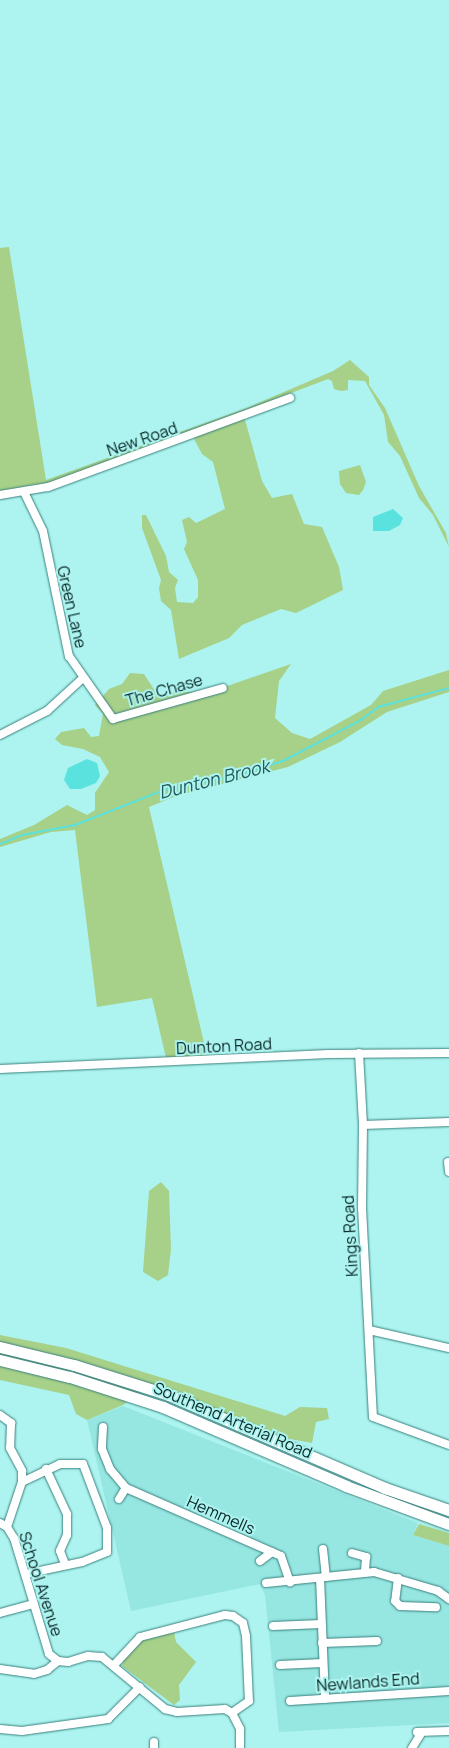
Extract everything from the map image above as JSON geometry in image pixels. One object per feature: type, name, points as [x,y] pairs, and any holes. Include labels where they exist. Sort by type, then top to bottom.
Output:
[{"type":"highway","name":"Southend Arterial Road","points":[[0,1347],[74,1365],[169,1395],[385,1488],[449,1510]]},
{"type":"highway","name":"Southend Arterial Road","points":[[0,1360],[70,1377],[163,1407],[346,1486],[449,1524]]},
{"type":"street","name":"New Road","points":[[0,495],[48,487],[290,398]]},
{"type":"street","name":"Green Lane","points":[[24,492],[43,531],[68,656],[113,719]]},
{"type":"street","points":[[0,735],[47,711],[83,678]]},
{"type":"street","name":"The Chase","points":[[113,719],[223,688]]},
{"type":"street","name":"Dunton Road","points":[[0,1069],[359,1053],[449,1053]]},
{"type":"street","name":"Kings Road","points":[[359,1053],[363,1125],[362,1208],[373,1417],[449,1445]]},
{"type":"street","points":[[363,1125],[449,1122]]},
{"type":"street","points":[[448,1162],[449,1172]]},
{"type":"street","points":[[369,1330],[449,1348]]},
{"type":"street","points":[[0,1415],[11,1423],[10,1448],[22,1471],[22,1482],[4,1525]]},
{"type":"street","name":"Hemmells","points":[[102,1427],[102,1449],[110,1468],[126,1488],[272,1552],[284,1561],[290,1582]]},
{"type":"street","points":[[22,1482],[46,1469],[74,1462],[83,1464],[107,1528],[107,1552],[82,1562],[65,1564],[26,1574]]},
{"type":"street","points":[[46,1469],[67,1514],[67,1535],[60,1551],[65,1564]]},
{"type":"street","points":[[119,1499],[126,1488]]},
{"type":"street","name":"School Avenue","points":[[4,1525],[26,1574],[49,1654],[58,1661],[68,1662],[88,1656],[102,1657],[165,1709],[177,1712],[219,1708],[232,1713]]},
{"type":"street","points":[[323,1549],[321,1624],[325,1698]]},
{"type":"street","points":[[260,1561],[272,1552]]},
{"type":"street","points":[[352,1553],[366,1557],[365,1572]]},
{"type":"street","points":[[266,1583],[290,1582],[365,1572],[398,1578],[438,1591],[449,1599]]},
{"type":"street","points":[[398,1578],[395,1601],[400,1606],[436,1607]]},
{"type":"street","points":[[0,1613],[34,1604]]},
{"type":"street","points":[[114,1665],[140,1637],[225,1615],[234,1616],[243,1623],[246,1636],[249,1701],[232,1713],[240,1729],[240,1748]]},
{"type":"street","points":[[273,1626],[321,1624]]},
{"type":"street","points":[[322,1643],[376,1641]]},
{"type":"street","points":[[0,1669],[34,1674],[47,1670],[58,1661]]},
{"type":"street","points":[[280,1665],[323,1663]]},
{"type":"street","points":[[0,1729],[22,1731],[108,1719],[115,1716],[140,1687]]},
{"type":"street","name":"Newlands End","points":[[290,1701],[449,1691]]},
{"type":"street","points":[[412,1748],[419,1732],[449,1731]]},
{"type":"shaded area","points":[[393,509],[403,518],[400,525],[389,531],[373,531],[373,517]]},
{"type":"shaded area","points":[[87,759],[97,763],[100,776],[96,783],[81,789],[70,789],[64,780],[68,768]]},
{"type":"shaded area","points":[[123,1406],[418,1523],[413,1535],[449,1546],[449,1723],[279,1732],[265,1595],[260,1584],[131,1611],[87,1420]]},
{"type":"green space","points":[[9,247],[46,480],[244,409],[333,371],[350,360],[369,377],[369,385],[385,408],[419,486],[446,533],[449,547],[433,515],[419,498],[400,456],[388,442],[384,415],[365,381],[348,380],[348,390],[341,391],[334,389],[332,381],[328,379],[270,401],[244,416],[262,481],[272,498],[292,494],[304,524],[322,527],[339,567],[343,590],[296,613],[281,609],[242,625],[229,638],[179,659],[171,610],[161,601],[159,588],[161,580],[142,528],[142,515],[146,515],[166,556],[169,572],[178,580],[175,588],[177,602],[193,603],[198,597],[198,580],[184,549],[187,542],[182,520],[189,517],[196,523],[225,509],[213,462],[202,454],[194,439],[197,435],[48,487],[0,495],[0,248]]},
{"type":"green space","points":[[360,465],[366,482],[363,490],[359,495],[346,493],[340,484],[339,471]]},
{"type":"green space","points":[[291,664],[279,681],[275,718],[292,733],[310,739],[371,705],[383,691],[449,670],[449,692],[387,712],[340,742],[288,767],[176,796],[149,807],[208,1060],[167,1062],[152,998],[97,1007],[75,830],[51,832],[0,847],[0,839],[34,825],[67,805],[87,815],[95,810],[95,793],[109,772],[100,757],[83,749],[62,745],[55,739],[61,732],[84,728],[91,737],[99,736],[103,714],[95,705],[109,689],[122,684],[130,673],[144,674],[155,691],[163,695],[176,691],[207,693]]},
{"type":"green space","points":[[161,1182],[169,1191],[171,1249],[168,1275],[158,1281],[143,1272],[149,1191]]},
{"type":"green space","points":[[0,1335],[66,1348],[285,1416],[300,1407],[327,1408],[329,1419],[316,1422],[312,1443],[290,1439],[150,1384],[123,1405],[87,1420],[76,1414],[69,1395],[0,1380]]},
{"type":"green space","points":[[419,1524],[449,1533],[449,1546],[413,1535]]},
{"type":"green space","points":[[174,1632],[176,1642],[196,1662],[179,1685],[180,1700],[174,1705],[122,1666],[125,1656],[141,1639]]},
{"type":"waterway","name":"Dunton Brook","points":[[0,844],[22,835],[75,825],[164,790],[239,775],[283,761],[361,720],[378,707],[449,688]]}]
